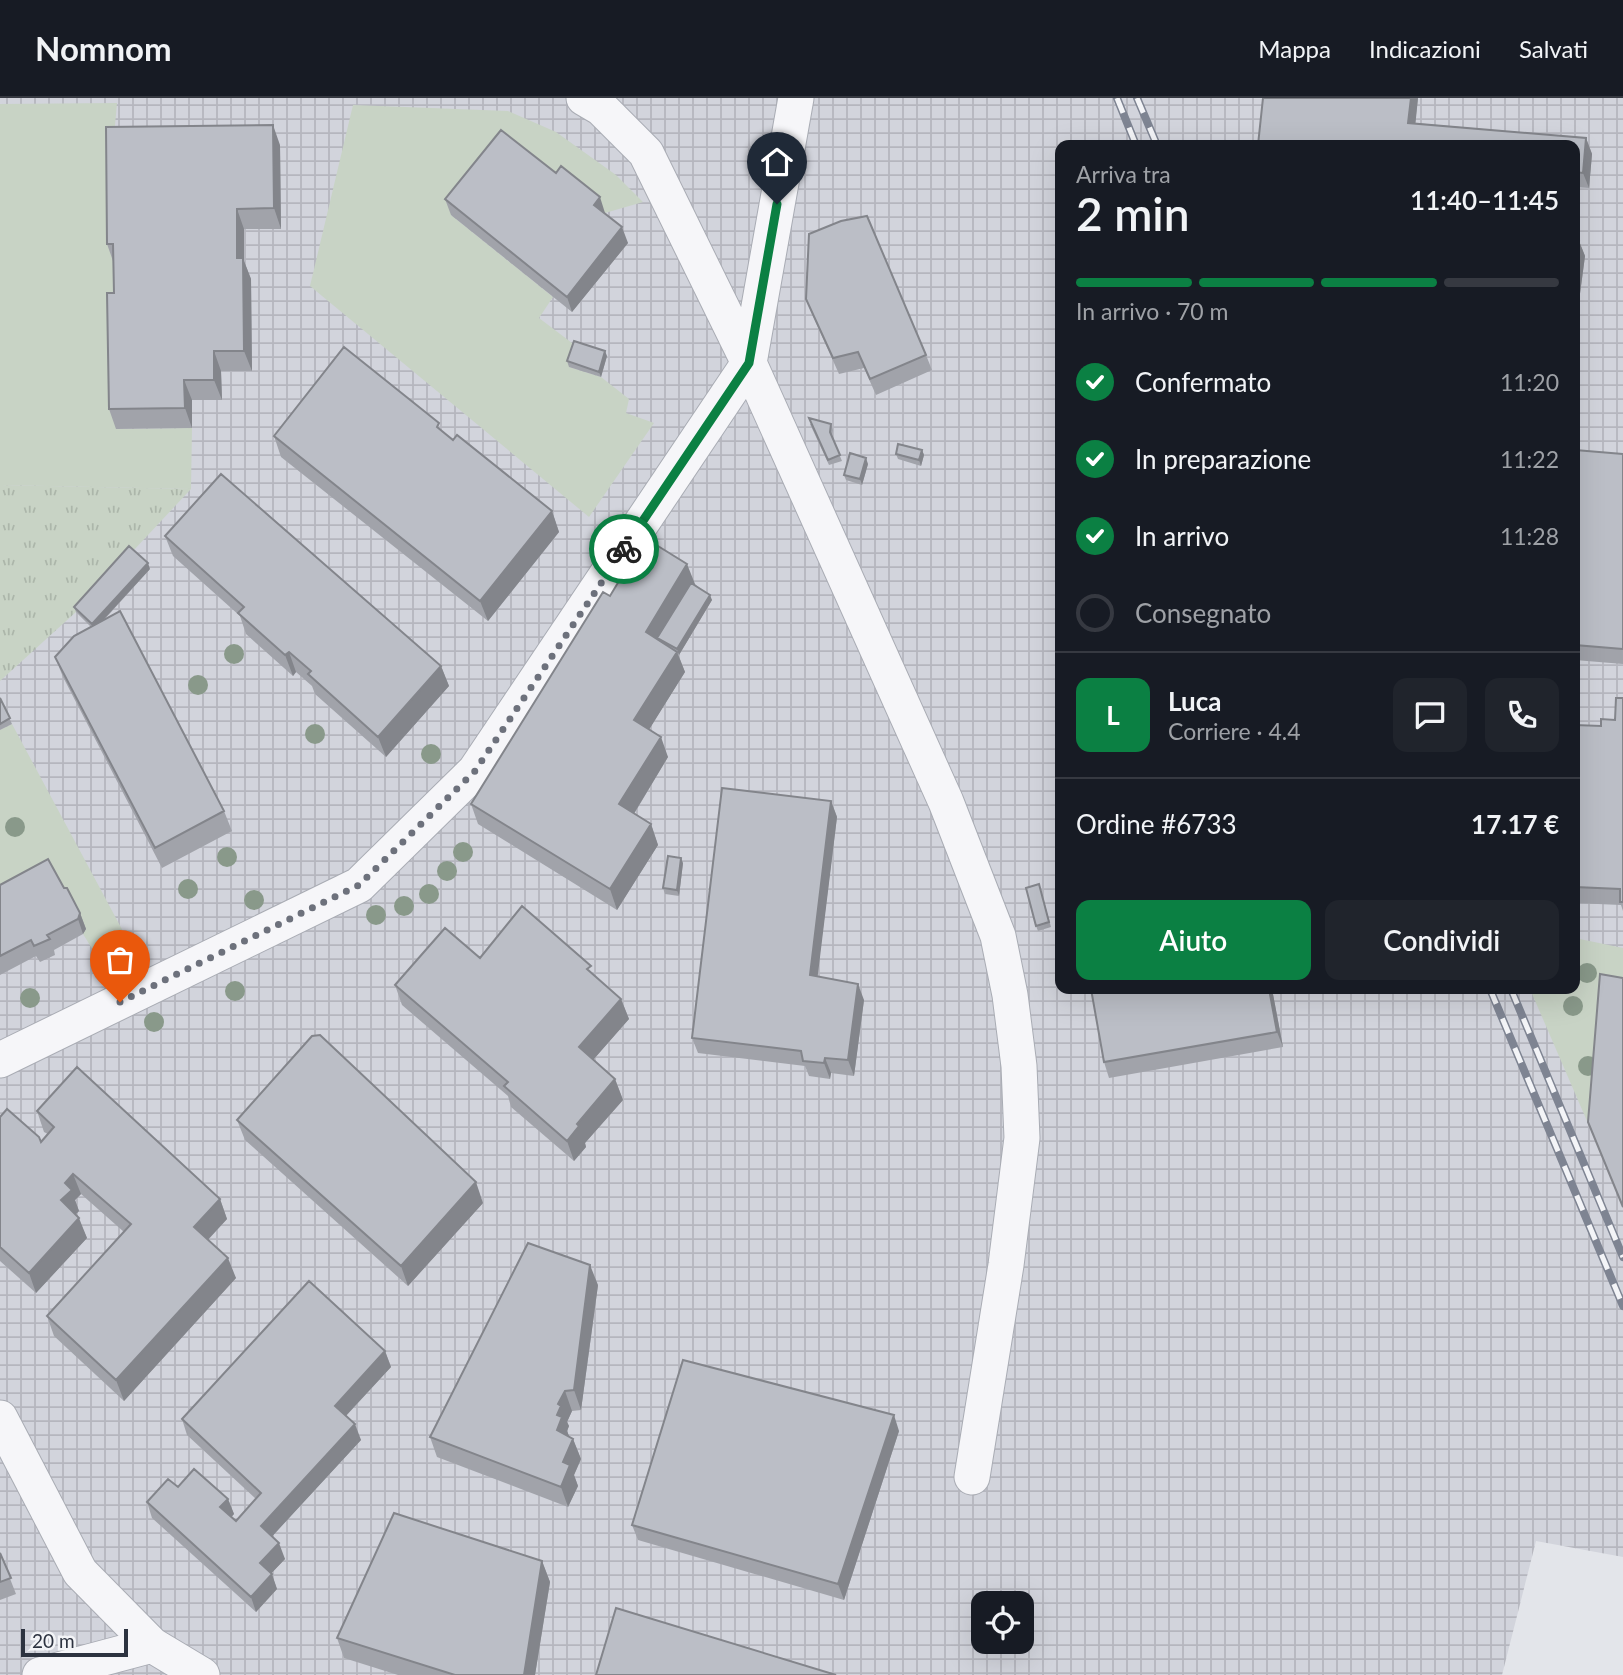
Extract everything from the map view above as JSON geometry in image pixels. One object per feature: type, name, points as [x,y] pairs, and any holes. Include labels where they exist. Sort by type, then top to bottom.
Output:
[{"type":"street","points":[[584,98],[601,108],[646,153],[749,363],[946,802],[998,936],[1005,964],[1019,1066],[1022,1138],[1006,1265],[972,1477]]},
{"type":"street","points":[[0,1060],[359,885],[475,771],[749,363],[796,98]]},
{"type":"street","points":[[0,1418],[80,1572],[152,1645],[202,1675]]},
{"type":"street","points":[[40,1675],[152,1645]]},
{"type":"shaded area","points":[[0,98],[1623,98],[1623,1557],[1536,1541],[1502,1675],[0,1675]]},
{"type":"green space","points":[[117,103],[113,147],[117,429],[192,428],[191,489],[0,485],[0,104]]},
{"type":"green space","points":[[353,105],[508,111],[556,132],[616,175],[643,202],[605,213],[451,215],[553,297],[539,318],[576,346],[569,367],[601,377],[629,399],[626,413],[654,423],[589,517],[310,286]]},
{"type":"green space","points":[[0,485],[191,489],[76,612],[0,681]]},
{"type":"green space","points":[[12,724],[132,948],[101,963],[83,934],[86,929],[0,904],[0,730]]},
{"type":"green space","points":[[1580,939],[1623,948],[1623,984],[1602,980],[1590,1128],[1532,994],[1580,994]]},
{"type":"building","points":[[1263,98],[1411,98],[1408,123],[1586,138],[1583,173],[1580,173],[1580,140],[1259,140]]},
{"type":"building","points":[[273,125],[274,208],[237,209],[237,258],[243,258],[244,351],[214,351],[214,380],[184,380],[185,408],[109,409],[107,293],[114,293],[113,244],[107,244],[106,127]]},
{"type":"building","points":[[501,130],[556,173],[561,166],[600,197],[594,205],[622,227],[567,297],[445,199]]},
{"type":"building","points":[[867,216],[926,355],[870,379],[858,352],[833,358],[806,299],[809,234],[841,221]]},
{"type":"building","points":[[574,341],[605,351],[599,372],[567,361]]},
{"type":"building","points":[[344,347],[439,423],[437,427],[453,440],[457,435],[552,511],[480,601],[274,436]]},
{"type":"building","points":[[809,418],[831,424],[830,432],[840,455],[828,460]]},
{"type":"building","points":[[898,444],[922,450],[919,460],[896,454]]},
{"type":"building","points":[[1580,450],[1623,454],[1623,649],[1580,645]]},
{"type":"building","points":[[850,453],[866,458],[860,479],[844,475]]},
{"type":"building","points":[[221,474],[441,666],[378,737],[308,674],[311,671],[289,652],[285,655],[238,613],[244,607],[165,536]]},
{"type":"building","points":[[645,538],[687,564],[646,632],[677,652],[634,720],[661,737],[619,804],[651,824],[610,889],[471,804],[603,592],[610,596]]},
{"type":"building","points":[[129,546],[148,563],[92,624],[74,607]]},
{"type":"building","points":[[691,583],[710,595],[677,649],[657,638]]},
{"type":"building","points":[[120,611],[224,811],[155,848],[55,657],[74,636]]},
{"type":"building","points":[[0,698],[10,718],[0,724]]},
{"type":"building","points":[[1616,698],[1623,698],[1623,902],[1620,902],[1620,889],[1580,887],[1580,725],[1601,726],[1601,719],[1615,720]]},
{"type":"building","points":[[722,788],[831,801],[810,975],[858,984],[848,1060],[825,1058],[824,1063],[803,1061],[801,1051],[692,1038]]},
{"type":"building","points":[[668,856],[681,858],[677,890],[663,888]]},
{"type":"building","points":[[48,859],[80,913],[78,919],[47,935],[50,939],[34,946],[31,940],[0,956],[0,885]]},
{"type":"building","points":[[1039,884],[1049,922],[1036,926],[1026,888]]},
{"type":"building","points":[[522,906],[591,966],[587,969],[621,999],[579,1047],[615,1079],[577,1124],[579,1126],[567,1141],[504,1086],[508,1082],[395,985],[445,928],[480,958]]},
{"type":"building","points":[[1600,974],[1623,978],[1623,1207],[1588,1122]]},
{"type":"building","points":[[1092,994],[1270,994],[1277,1032],[1104,1062]]},
{"type":"building","points":[[320,1035],[476,1182],[401,1266],[237,1120],[312,1036]]},
{"type":"building","points":[[77,1067],[220,1199],[194,1227],[228,1258],[116,1380],[47,1316],[131,1224],[73,1174],[65,1183],[72,1190],[61,1200],[79,1218],[29,1273],[0,1247],[0,1117],[7,1109],[39,1137],[41,1142],[54,1127],[37,1111]]},
{"type":"building","points":[[528,1243],[590,1265],[574,1390],[565,1391],[558,1404],[561,1406],[557,1415],[562,1417],[557,1430],[573,1439],[563,1462],[570,1465],[561,1487],[430,1437]]},
{"type":"building","points":[[309,1281],[385,1351],[335,1406],[355,1424],[261,1526],[279,1543],[260,1563],[272,1574],[251,1597],[147,1502],[168,1479],[178,1487],[194,1469],[228,1499],[220,1507],[236,1521],[261,1493],[182,1419]]},
{"type":"building","points":[[683,1360],[894,1415],[838,1584],[632,1525]]},
{"type":"building","points":[[394,1513],[542,1561],[524,1675],[455,1675],[337,1638]]},
{"type":"building","points":[[0,1553],[11,1578],[0,1582]]},
{"type":"building","points":[[616,1608],[836,1675],[596,1675]]},
{"type":"railway","points":[[1117,98],[1134,140]]},
{"type":"railway","points":[[1137,98],[1155,140]]},
{"type":"railway","points":[[1492,994],[1623,1306]]},
{"type":"railway","points":[[1513,994],[1623,1257]]},
{"type":"way so far","points":[[120,1002],[359,885],[475,771],[624,549]]},
{"type":"route","points":[[624,549],[749,363],[777,204]]}]
